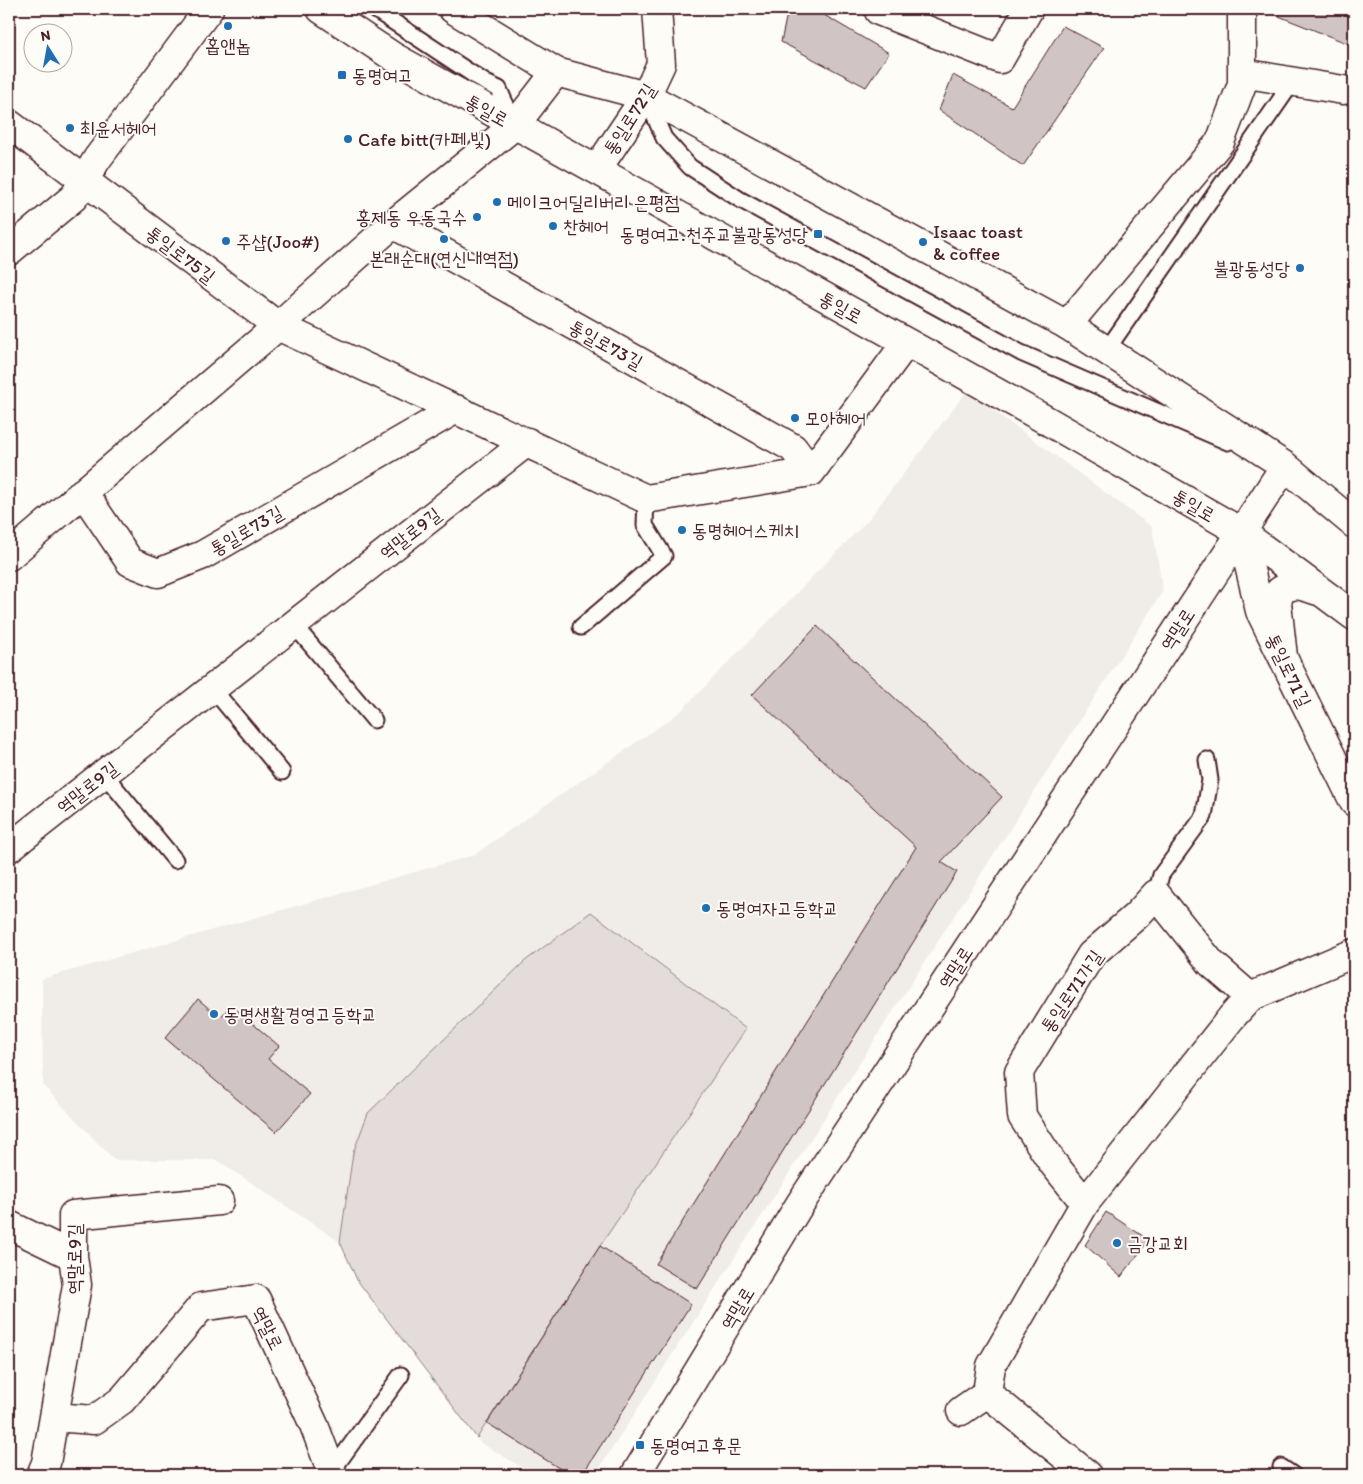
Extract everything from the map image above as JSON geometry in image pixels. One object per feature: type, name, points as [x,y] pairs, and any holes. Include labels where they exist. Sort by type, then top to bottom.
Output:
[{"type":"street","points":[[9,251],[74,197],[85,182],[97,159],[209,9]]},
{"type":"street","name":"통일로","points":[[321,9],[392,56],[597,169],[1241,532],[1354,616]]},
{"type":"street","points":[[453,9],[556,72],[646,96],[1067,325],[1285,466],[1354,524]]},
{"type":"street","name":"통일로72길","points":[[597,169],[646,96],[660,64],[657,9]]},
{"type":"street","points":[[880,9],[879,11],[1000,59],[1029,9]]},
{"type":"street","points":[[1067,325],[1220,142],[1242,84],[1242,9]]},
{"type":"street","points":[[9,556],[278,326],[393,224],[515,125],[556,72]]},
{"type":"street","points":[[1242,73],[1294,80],[1343,90]]},
{"type":"street","name":"통일로75길","points":[[9,124],[278,326]]},
{"type":"street","name":"통일로73길","points":[[393,224],[793,448],[811,472]]},
{"type":"street","points":[[278,326],[646,499],[811,472],[906,343]]},
{"type":"street","name":"통일로73길","points":[[83,492],[130,562],[158,573],[203,555],[456,409]]},
{"type":"street","name":"역말로9길","points":[[9,848],[527,442]]},
{"type":"street","name":"역말로","points":[[635,1475],[800,1204],[1285,466]]},
{"type":"street","name":"통일로71길","points":[[1241,532],[1260,611],[1354,802]]},
{"type":"street","points":[[1283,658],[1277,603],[1280,591],[1290,585],[1299,585],[1325,594]]},
{"type":"street","points":[[1156,894],[1211,964],[1250,998]]},
{"type":"street","name":"통일로71가길","points":[[1086,1203],[1052,1162],[1022,1116],[1019,1072],[1091,955],[1136,915],[1156,894]]},
{"type":"street","points":[[961,1411],[987,1393],[991,1366],[1086,1203],[1231,1018],[1250,998],[1354,953]]},
{"type":"street","name":"역말로9길","points":[[41,1475],[46,1463],[77,1285],[73,1256],[73,1215],[219,1201]]},
{"type":"street","points":[[9,1225],[73,1256]]},
{"type":"street","name":"역말로","points":[[54,1417],[94,1420],[122,1400],[201,1306],[256,1299],[314,1425],[332,1473]]},
{"type":"street","points":[[987,1393],[1088,1475]]},
{"type":"lane","points":[[374,9],[486,83],[499,89],[515,125]]},
{"type":"lane","points":[[1106,351],[1294,80]]},
{"type":"lane","points":[[646,96],[664,138],[690,167],[740,199],[1021,353],[1285,466]]},
{"type":"lane","points":[[581,627],[664,556],[645,525],[646,499]]},
{"type":"lane","points":[[294,625],[374,720]]},
{"type":"lane","points":[[212,688],[282,772]]},
{"type":"lane","name":"통일로71가길","points":[[1156,894],[1161,875],[1204,816],[1210,780],[1207,760]]},
{"type":"lane","points":[[104,774],[175,860]]},
{"type":"lane","points":[[332,1473],[401,1375]]},
{"type":"shaded area","name":"동명여자고등학교","points":[[967,391],[1152,527],[1163,591],[595,1475],[535,1475],[481,1443],[357,1280],[340,1242],[217,1160],[114,1160],[43,1085],[42,979],[474,855],[680,712],[868,520]]},
{"type":"shaded area","points":[[591,912],[746,1029],[600,1246],[477,1438],[357,1280],[340,1242],[353,1153],[368,1113],[525,961]]},
{"type":"building","points":[[788,9],[825,9],[824,15],[889,53],[866,87],[781,42]]},
{"type":"building","points":[[1268,9],[1354,9],[1354,46],[1266,11]]},
{"type":"building","points":[[1063,26],[1104,48],[1023,166],[939,110],[953,75],[1012,107]]},
{"type":"building","points":[[817,626],[1002,797],[941,862],[957,872],[697,1289],[656,1264],[916,847],[752,695]]},
{"type":"building","points":[[198,999],[220,1018],[231,1005],[279,1046],[268,1059],[310,1094],[276,1132],[165,1038]]},
{"type":"building","name":"금강교회","points":[[1106,1212],[1149,1240],[1121,1277],[1085,1245]]},
{"type":"building","points":[[600,1246],[691,1304],[582,1475],[570,1475],[487,1423]]},
{"type":"place","name":"홉앤놉","points":[[228,26]]},
{"type":"place","name":"동명여고","points":[[342,75]]},
{"type":"place","name":"최윤서헤어","points":[[70,128]]},
{"type":"place","name":"Cafe bitt(카페 빛)","points":[[348,139]]},
{"type":"place","name":"메이크어딜리버리 은평점","points":[[497,202]]},
{"type":"place","name":"홍제동 우동국수","points":[[477,217]]},
{"type":"place","name":"찬헤어","points":[[553,226]]},
{"type":"place","name":"동명여고.천주교불광동성당","points":[[818,234]]},
{"type":"place","name":"본래순대(연신내역점)","points":[[444,239]]},
{"type":"place","name":"주샵(Joo#)","points":[[226,241]]},
{"type":"place","name":"Isaac toast & coffee","points":[[923,242]]},
{"type":"place","name":"불광동성당","points":[[1300,268]]},
{"type":"place","name":"모아헤어","points":[[795,418]]},
{"type":"place","name":"동명헤어스케치","points":[[682,530]]},
{"type":"place","name":"동명여자고등학교","points":[[706,908]]},
{"type":"place","name":"동명생활경영고등학교","points":[[214,1014]]},
{"type":"place","name":"금강교회","points":[[1117,1243]]},
{"type":"place","name":"동명여고후문","points":[[640,1445]]}]
